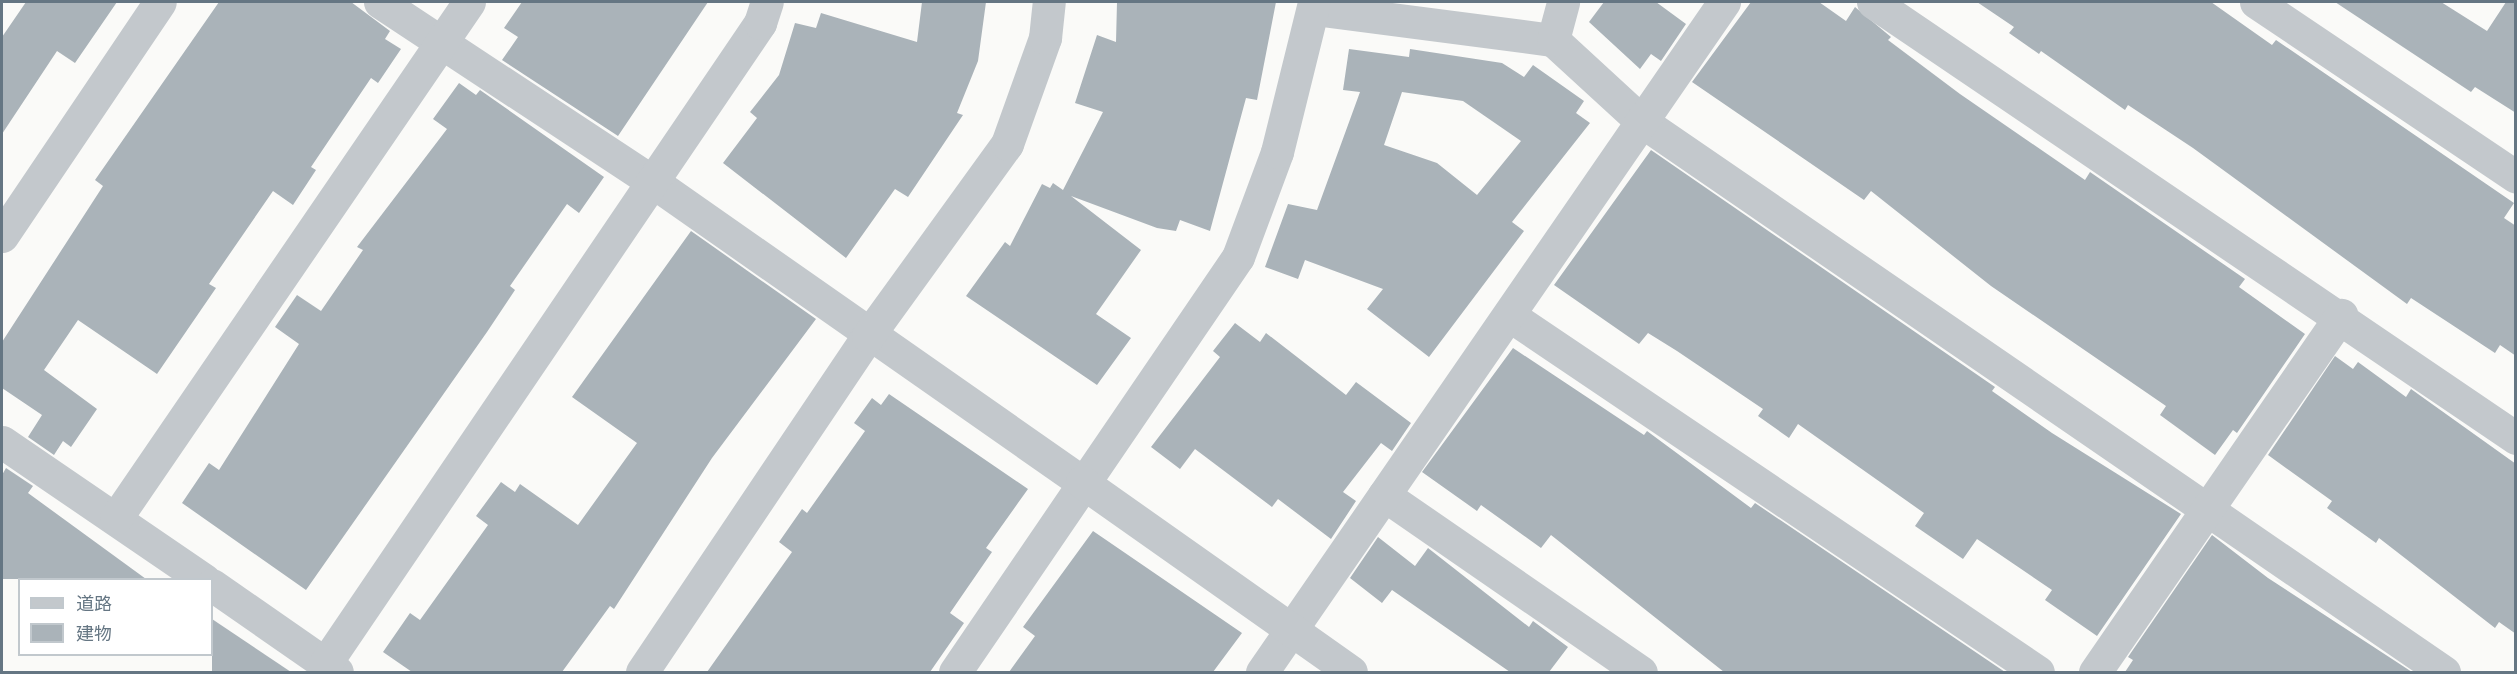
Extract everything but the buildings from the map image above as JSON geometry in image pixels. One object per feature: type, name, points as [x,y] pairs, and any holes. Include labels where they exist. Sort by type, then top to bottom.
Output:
[{"type":"street","points":[[2,236],[160,2]]},
{"type":"street","points":[[380,2],[653,182],[868,336],[1082,482],[1351,672]]},
{"type":"street","points":[[116,519],[469,2]]},
{"type":"street","points":[[213,586],[331,668],[760,22],[767,2]]},
{"type":"street","points":[[642,672],[868,336],[1007,144],[1044,38],[1049,2]]},
{"type":"street","points":[[1553,40],[1563,2]]},
{"type":"street","points":[[1262,672],[1724,2]]},
{"type":"street","points":[[1873,2],[2341,315],[2516,438]]},
{"type":"street","points":[[2256,2],[2516,177]]},
{"type":"street","points":[[955,672],[1082,482],[1238,257],[1277,152],[1314,5],[1553,40],[1641,121],[2444,672]]},
{"type":"street","points":[[1509,315],[2038,672]]},
{"type":"street","points":[[2095,672],[2341,315]]},
{"type":"street","points":[[2,442],[203,578]]},
{"type":"street","points":[[1384,495],[1641,672]]}]
